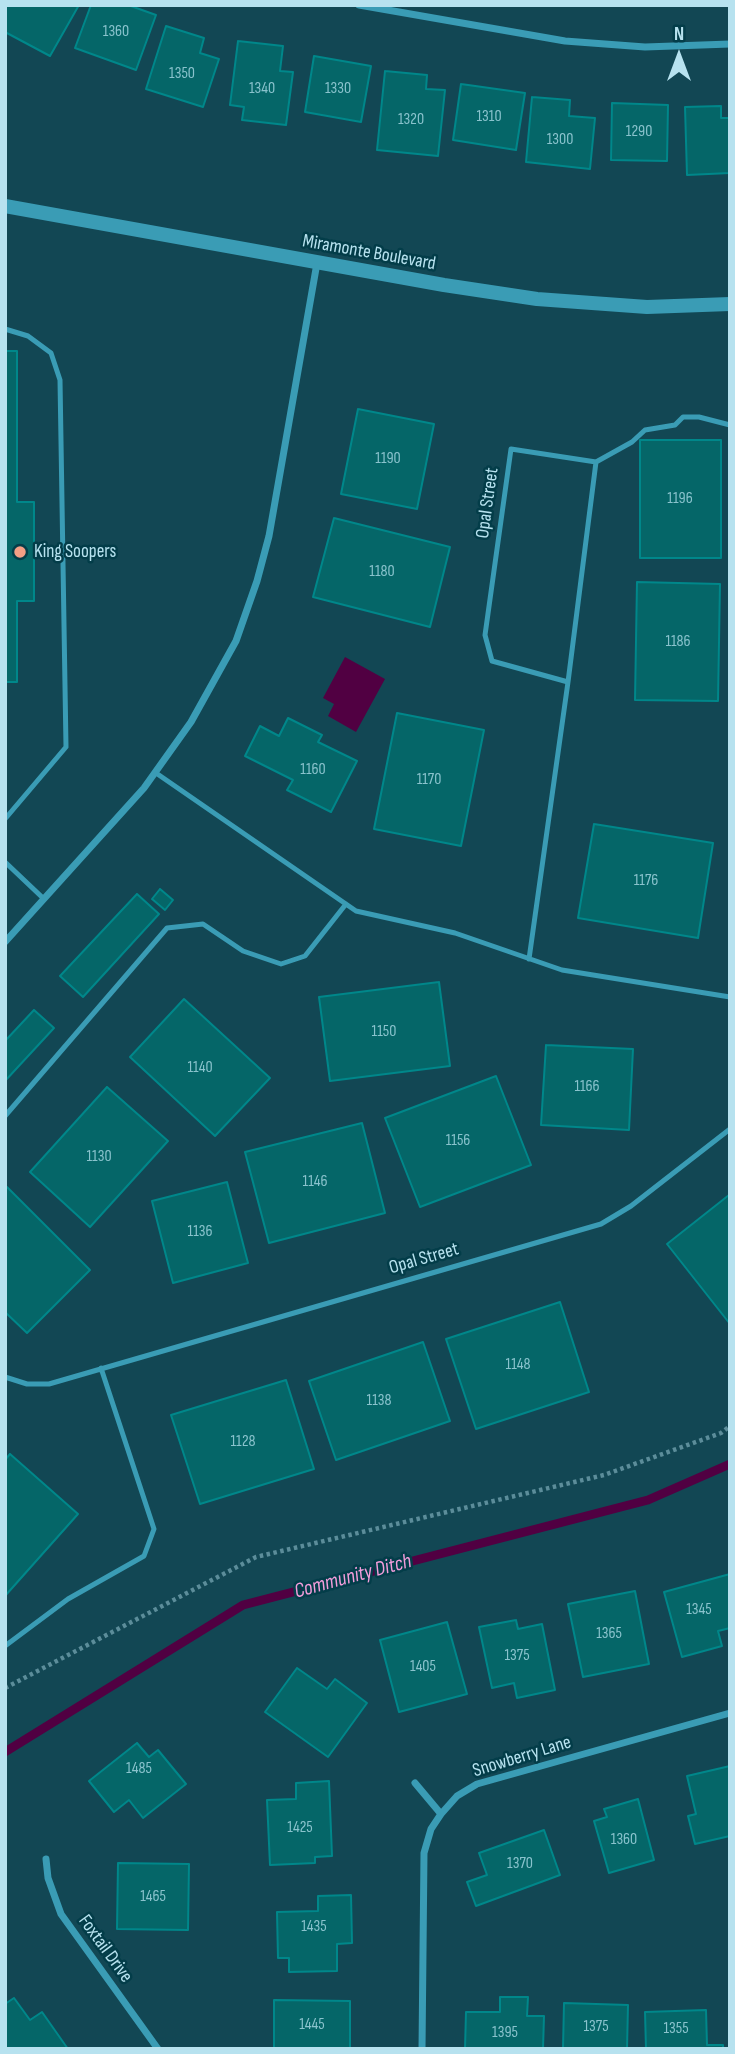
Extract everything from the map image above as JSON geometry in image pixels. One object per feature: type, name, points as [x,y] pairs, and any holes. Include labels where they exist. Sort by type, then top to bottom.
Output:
[{"type":"street","points":[[359,5],[565,41],[645,47],[730,44]]},
{"type":"street","name":"Miramonte Boulevard","points":[[5,206],[444,285],[564,302],[647,307],[730,304]]},
{"type":"street","points":[[5,942],[156,773],[191,722],[236,641],[269,536],[317,263]]},
{"type":"street","name":"Snowberry Lane","points":[[422,2049],[424,1853],[431,1829],[440,1814],[457,1796],[477,1784],[730,1713]]},
{"type":"street","points":[[415,1783],[440,1814]]},
{"type":"street","name":"Foxtail Drive","points":[[46,1859],[48,1878],[61,1914],[158,2049]]},
{"type":"lane","points":[[5,329],[28,336],[51,354],[60,380],[66,747],[5,819]]},
{"type":"lane","points":[[529,959],[563,732],[596,462],[632,442],[645,430],[675,425],[683,417],[699,417],[730,425]]},
{"type":"lane","name":"Opal Street","points":[[568,682],[492,662],[485,635],[511,449],[596,462]]},
{"type":"lane","points":[[156,773],[356,911],[455,933],[562,970],[730,997]]},
{"type":"lane","points":[[5,862],[44,899]]},
{"type":"lane","points":[[5,1116],[167,928],[204,924],[243,951],[281,964],[305,956],[346,904]]},
{"type":"lane","name":"Opal Street","points":[[5,1377],[26,1384],[49,1384],[601,1224],[631,1206],[730,1129]]},
{"type":"lane","points":[[5,1646],[68,1599],[144,1556],[154,1530],[101,1368]]},
{"type":"path","points":[[5,1688],[256,1557],[604,1475],[721,1433],[730,1426]]},
{"type":"shaded area","points":[[345,657],[385,679],[356,732],[328,716],[334,704],[323,698]]},
{"type":"building","points":[[5,5],[79,5],[50,56],[5,32]]},
{"type":"building","points":[[91,5],[128,5],[156,15],[136,70],[75,48]]},
{"type":"building","points":[[166,26],[204,38],[200,53],[219,59],[203,107],[146,89]]},
{"type":"building","points":[[238,41],[283,46],[280,71],[293,72],[286,125],[242,120],[244,107],[230,105]]},
{"type":"building","points":[[314,56],[371,66],[361,122],[305,112]]},
{"type":"building","points":[[385,71],[427,75],[426,89],[445,90],[438,156],[377,150]]},
{"type":"building","points":[[461,84],[525,93],[516,150],[453,140]]},
{"type":"building","points":[[532,97],[570,100],[569,116],[595,118],[590,169],[526,162]]},
{"type":"building","points":[[612,103],[668,105],[667,161],[611,160]]},
{"type":"building","points":[[721,106],[721,118],[730,118],[730,173],[687,175],[685,107]]},
{"type":"building","name":"King Soopers","points":[[5,351],[17,351],[17,502],[34,502],[34,601],[17,601],[17,682],[5,682]]},
{"type":"building","points":[[358,409],[434,424],[417,509],[341,494]]},
{"type":"building","points":[[640,440],[721,440],[721,558],[640,558]]},
{"type":"building","points":[[334,518],[450,547],[430,627],[313,597]]},
{"type":"building","points":[[637,582],[720,584],[718,701],[635,700]]},
{"type":"building","points":[[397,713],[484,730],[461,846],[374,829]]},
{"type":"building","points":[[288,718],[322,735],[318,742],[357,761],[331,812],[287,790],[293,780],[245,756],[260,726],[279,736]]},
{"type":"building","points":[[594,824],[713,843],[698,938],[578,918]]},
{"type":"building","points":[[160,889],[173,900],[165,910],[152,899]]},
{"type":"building","points":[[137,894],[159,914],[83,997],[60,976]]},
{"type":"building","points":[[439,982],[450,1066],[330,1081],[319,997]]},
{"type":"building","points":[[184,999],[270,1078],[215,1136],[130,1057]]},
{"type":"building","points":[[34,1010],[54,1028],[5,1081],[5,1041]]},
{"type":"building","points":[[546,1045],[633,1049],[629,1130],[541,1125]]},
{"type":"building","points":[[496,1076],[531,1165],[420,1207],[385,1118]]},
{"type":"building","points":[[107,1087],[168,1141],[90,1227],[30,1172]]},
{"type":"building","points":[[362,1123],[385,1213],[269,1243],[245,1152]]},
{"type":"building","points":[[227,1182],[248,1263],[173,1283],[152,1201]]},
{"type":"building","points":[[7,1187],[90,1270],[27,1333],[5,1312]]},
{"type":"building","points":[[730,1196],[730,1324],[667,1244]]},
{"type":"building","points":[[560,1302],[589,1392],[476,1429],[446,1339]]},
{"type":"building","points":[[423,1342],[450,1421],[336,1460],[309,1381]]},
{"type":"building","points":[[286,1380],[314,1469],[200,1504],[171,1415]]},
{"type":"building","points":[[10,1454],[78,1514],[5,1596],[5,1460]]},
{"type":"building","points":[[730,1574],[730,1628],[718,1631],[722,1646],[682,1657],[664,1592]]},
{"type":"building","points":[[635,1591],[649,1664],[583,1677],[568,1604]]},
{"type":"building","points":[[516,1620],[518,1629],[542,1624],[555,1690],[517,1698],[514,1683],[492,1688],[479,1627]]},
{"type":"building","points":[[447,1622],[467,1694],[399,1712],[380,1640]]},
{"type":"building","points":[[297,1668],[327,1689],[335,1679],[367,1703],[328,1757],[265,1712]]},
{"type":"building","points":[[137,1743],[149,1757],[158,1750],[186,1784],[143,1818],[129,1800],[114,1812],[89,1781]]},
{"type":"building","points":[[730,1766],[730,1836],[695,1844],[688,1816],[696,1814],[687,1776]]},
{"type":"building","points":[[329,1781],[332,1856],[315,1857],[315,1863],[270,1865],[267,1800],[296,1799],[296,1783]]},
{"type":"building","points":[[638,1799],[654,1860],[609,1873],[594,1821],[607,1817],[604,1809]]},
{"type":"building","points":[[544,1830],[560,1875],[476,1906],[467,1882],[487,1875],[479,1853]]},
{"type":"building","points":[[118,1863],[189,1864],[188,1930],[117,1929]]},
{"type":"building","points":[[351,1895],[352,1943],[337,1944],[337,1971],[289,1972],[289,1958],[278,1958],[277,1912],[318,1911],[318,1896]]},
{"type":"building","points":[[500,1997],[528,1997],[527,2016],[544,2016],[543,2049],[465,2049],[466,2012],[500,2012]]},
{"type":"building","points":[[14,1998],[30,2020],[42,2012],[68,2049],[5,2049],[5,2004]]},
{"type":"building","points":[[274,2000],[350,2001],[350,2049],[274,2049]]},
{"type":"building","points":[[564,2003],[628,2005],[627,2049],[563,2049]]},
{"type":"building","points":[[706,2010],[707,2045],[723,2045],[723,2049],[646,2049],[645,2012]]},
{"type":"waterway","name":"Community Ditch","points":[[5,1752],[243,1605],[648,1500],[730,1464]]},
{"type":"place","name":"King Soopers","points":[[20,552]]}]
